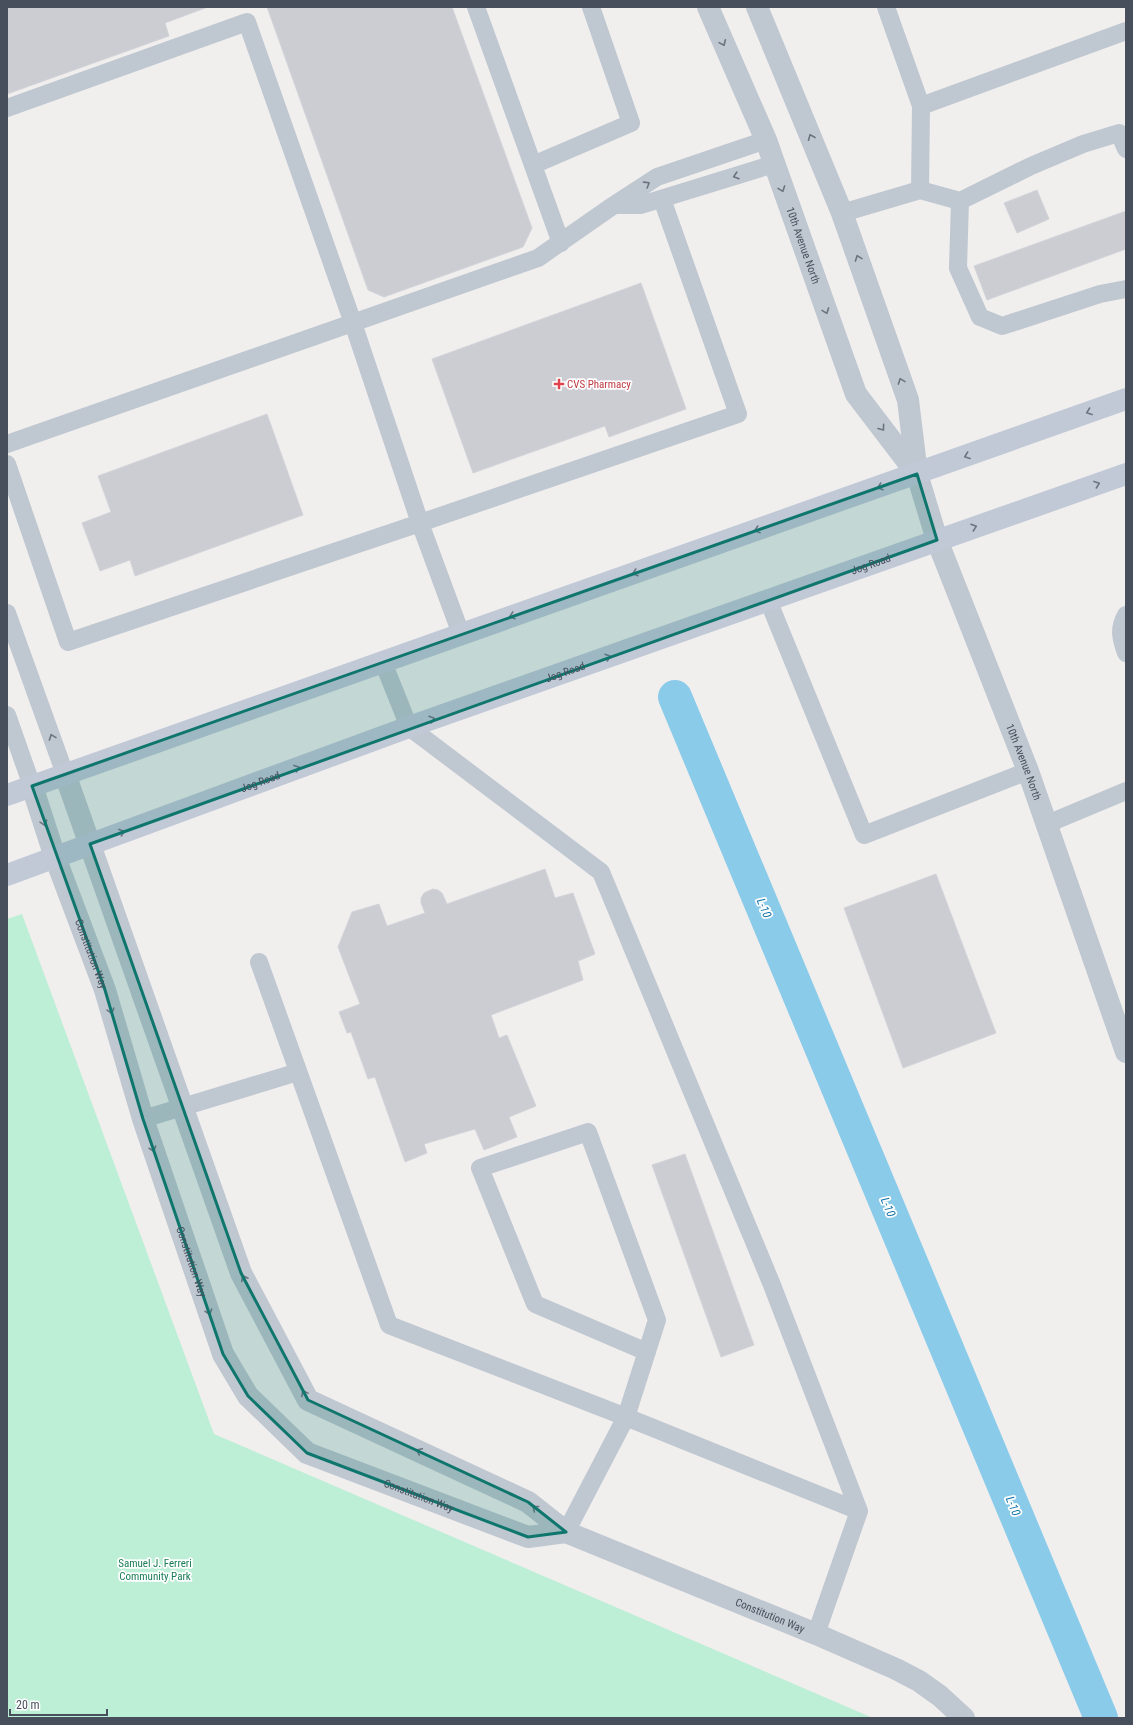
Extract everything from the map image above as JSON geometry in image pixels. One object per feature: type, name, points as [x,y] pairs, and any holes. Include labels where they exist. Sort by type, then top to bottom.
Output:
[{"type":"main road","points":[[7,795],[1126,399]]},
{"type":"main road","name":"Jog Road","points":[[7,875],[409,727],[1126,474]]},
{"type":"street","name":"10th Avenue North","points":[[708,7],[766,140],[856,394],[917,474]]},
{"type":"street","name":"10th Avenue North","points":[[757,7],[842,213],[908,400],[917,474],[937,540],[1028,771],[1126,1052]]},
{"type":"street","name":"Constitution Way","points":[[65,774],[241,1273],[308,1400],[528,1502],[566,1532],[816,1634],[896,1669],[919,1681],[940,1696],[964,1718]]},
{"type":"street","name":"Constitution Way","points":[[32,786],[55,857],[104,990],[143,1119],[223,1354],[248,1396],[307,1453],[528,1537],[566,1532]]},
{"type":"lane","points":[[476,7],[561,243]]},
{"type":"lane","points":[[533,165],[631,122],[591,7]]},
{"type":"lane","points":[[886,7],[921,106],[920,190]]},
{"type":"lane","points":[[7,108],[247,22],[353,323],[420,522],[461,634]]},
{"type":"lane","points":[[921,106],[1126,31]]},
{"type":"lane","points":[[842,213],[920,190],[960,201],[1031,166],[1083,144],[1119,134],[1126,149]]},
{"type":"lane","points":[[7,444],[538,258],[657,177],[766,140]]},
{"type":"lane","points":[[614,205],[641,205],[774,164]]},
{"type":"lane","points":[[7,464],[68,642],[738,414],[662,199]]},
{"type":"lane","points":[[960,201],[958,268],[980,317],[1002,326],[1100,294],[1126,289]]},
{"type":"lane","points":[[768,600],[864,835],[1028,771]]},
{"type":"lane","points":[[7,613],[65,774]]},
{"type":"lane","points":[[1126,615],[1121,624],[1120,638],[1126,653]]},
{"type":"lane","points":[[383,662],[409,727],[601,872],[772,1285],[859,1511],[816,1634]]},
{"type":"lane","points":[[7,715],[32,786]]},
{"type":"lane","points":[[1047,824],[1126,791]]},
{"type":"lane","points":[[259,962],[389,1325],[626,1417],[859,1511]]},
{"type":"lane","points":[[143,1119],[298,1072]]},
{"type":"lane","points":[[566,1532],[626,1417],[647,1352],[657,1320],[588,1132],[480,1168],[535,1304],[647,1352]]},
{"type":"highlighted area","points":[[917,474],[937,540],[90,844],[241,1273],[308,1400],[528,1502],[566,1532],[528,1537],[307,1453],[248,1396],[223,1354],[143,1119],[105,990],[32,786]]},
{"type":"green space","name":"Samuel J. Ferreri Community Park","points":[[22,914],[214,1434],[873,1718],[7,1718],[7,919]]},
{"type":"building","points":[[7,7],[208,7],[165,23],[169,36],[7,94]]},
{"type":"building","points":[[267,7],[452,7],[532,228],[523,247],[384,297],[368,290]]},
{"type":"building","points":[[1037,190],[1049,219],[1017,233],[1004,203]]},
{"type":"building","points":[[1126,211],[1126,249],[987,300],[974,266]]},
{"type":"building","name":"CVS Pharmacy","points":[[641,283],[686,409],[609,437],[605,426],[473,473],[432,359]]},
{"type":"building","points":[[267,414],[303,515],[135,576],[130,560],[100,571],[82,523],[111,512],[98,476]]},
{"type":"building","points":[[545,869],[555,898],[573,893],[595,954],[578,961],[583,980],[491,1015],[499,1038],[507,1035],[536,1106],[509,1117],[517,1137],[484,1150],[475,1129],[424,1144],[427,1153],[405,1162],[375,1077],[368,1079],[351,1032],[347,1033],[339,1012],[360,1004],[338,947],[352,912],[379,904],[387,926],[425,913],[421,903],[421,898],[424,893],[433,889],[442,893],[447,904]]},
{"type":"building","points":[[936,874],[996,1033],[903,1068],[844,908]]},
{"type":"building","points":[[685,1154],[754,1345],[721,1357],[652,1165]]},
{"type":"waterway","name":"L-10","points":[[675,697],[1101,1718]]},
{"type":"place","name":"CVS Pharmacy","points":[[559,384]]}]
